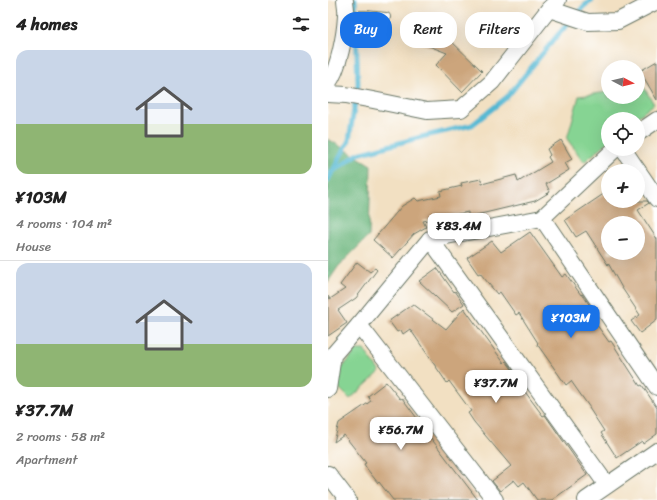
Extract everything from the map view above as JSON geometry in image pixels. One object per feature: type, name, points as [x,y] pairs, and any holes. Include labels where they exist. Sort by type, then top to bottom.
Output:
[{"type":"street","points":[[328,94],[373,100],[427,111],[461,109],[492,82],[556,7],[588,22],[618,21],[657,1]]},
{"type":"street","points":[[328,83],[332,79],[342,50],[348,10]]},
{"type":"street","points":[[645,128],[657,120]]},
{"type":"street","points":[[328,389],[333,355],[430,238],[542,218],[608,156]]},
{"type":"street","points":[[645,181],[657,199]]},
{"type":"street","points":[[542,218],[657,387]]},
{"type":"street","points":[[430,238],[607,485]]},
{"type":"street","points":[[359,325],[495,500]]},
{"type":"street","points":[[586,500],[607,485],[654,458]]},
{"type":"street","points":[[328,474],[348,500]]},
{"type":"green space","points":[[645,89],[654,104],[644,112],[601,112],[601,148],[584,162],[567,139],[579,96],[601,93],[601,104],[645,104]]},
{"type":"green space","points":[[328,139],[371,165],[369,236],[338,267],[328,282]]},
{"type":"green space","points":[[357,350],[364,350],[380,372],[350,399],[334,383],[337,374]]},
{"type":"building","points":[[457,47],[482,71],[462,92],[436,65],[447,53],[434,48],[457,48]]},
{"type":"building","points":[[657,61],[657,100],[645,80],[645,68]]},
{"type":"building","points":[[561,140],[572,159],[565,163],[569,170],[546,184],[550,192],[535,201],[468,217],[468,212],[423,221],[426,227],[414,234],[393,258],[373,240],[402,206],[415,198],[418,201],[441,196],[440,191],[462,186],[461,183],[481,179],[482,184],[516,175],[518,182],[551,162],[548,157],[550,155],[547,149]]},
{"type":"building","points":[[601,196],[601,208],[641,208],[638,210],[642,216],[601,216],[601,254],[586,231],[576,237],[565,220]]},
{"type":"building","points":[[645,201],[649,203],[645,206]]},
{"type":"building","points":[[645,221],[657,239],[657,320],[640,333],[631,321],[640,315],[608,263],[608,265],[605,260],[645,260]]},
{"type":"building","points":[[530,232],[562,277],[566,274],[581,295],[582,294],[593,310],[589,314],[609,342],[611,341],[640,386],[642,385],[657,408],[657,434],[643,444],[642,441],[617,458],[601,433],[604,431],[571,381],[566,385],[537,344],[538,343],[519,313],[516,315],[500,292],[497,294],[480,273],[478,274],[467,258],[492,241],[501,252]]},
{"type":"building","points":[[357,262],[370,272],[375,268],[377,270],[356,298],[338,310],[347,323],[328,336],[328,296],[330,299],[345,289],[340,285]]},
{"type":"building","points":[[437,268],[464,304],[452,312],[419,281]]},
{"type":"building","points":[[413,304],[446,329],[464,308],[504,363],[506,361],[520,380],[517,381],[543,416],[545,415],[587,475],[552,500],[537,500],[524,482],[519,486],[514,480],[500,491],[492,481],[511,466],[474,422],[468,413],[471,411],[449,381],[447,383],[410,329],[403,334],[401,330],[397,332],[389,321]]},
{"type":"building","points":[[386,382],[400,399],[402,398],[478,500],[393,500],[367,469],[364,464],[366,463],[344,435],[334,442],[339,423],[371,401],[368,396]]},
{"type":"waterway","points":[[328,180],[349,140],[358,84],[355,0]]},
{"type":"waterway","points":[[332,172],[358,154],[472,125],[507,97],[556,37],[584,6],[592,0]]}]
